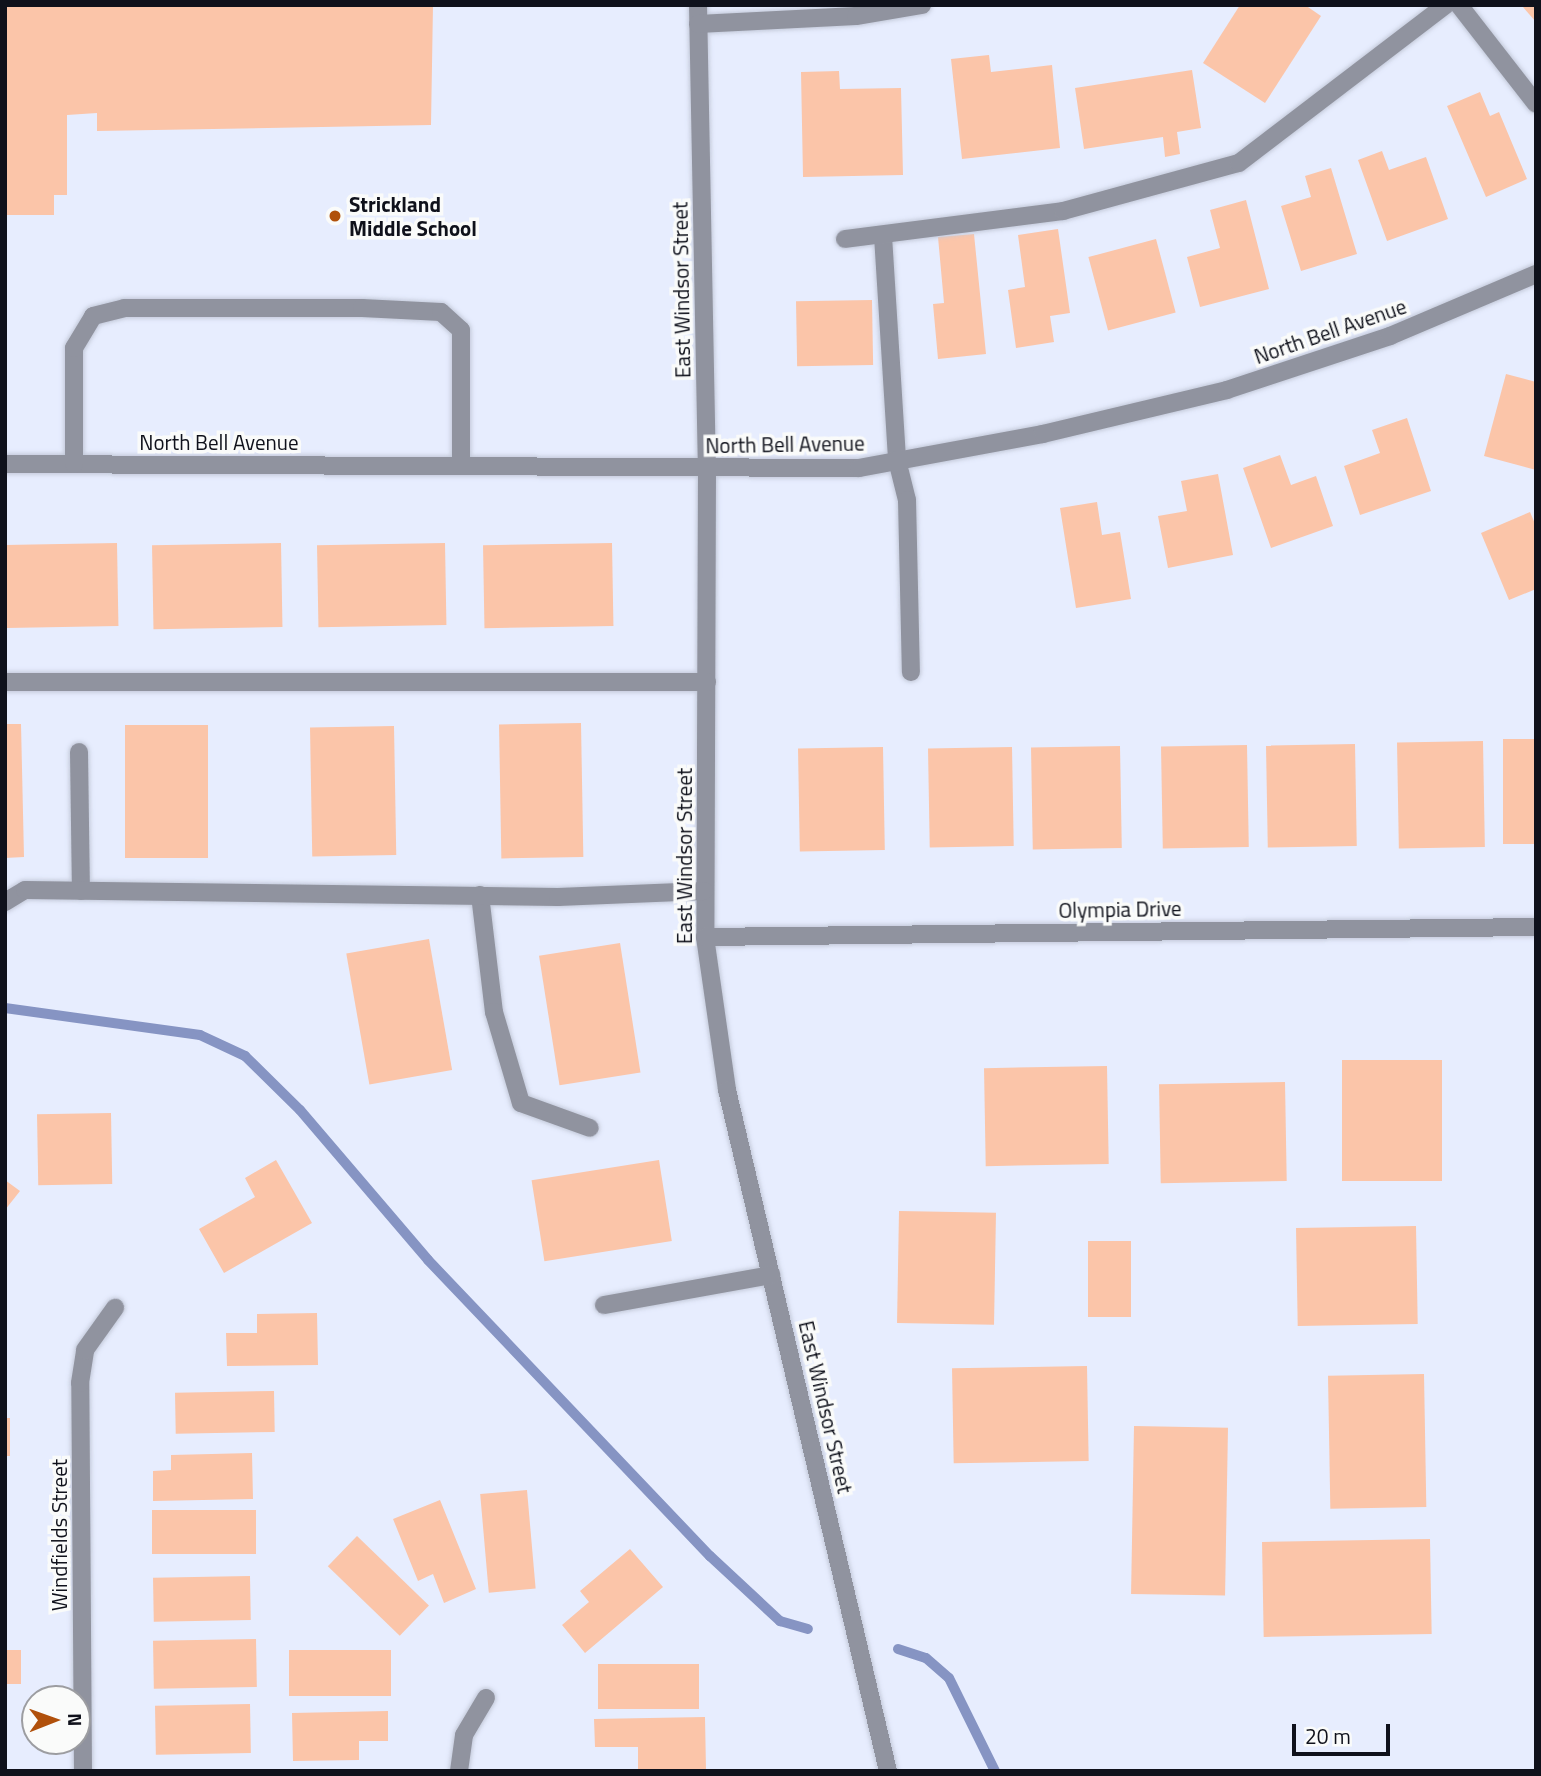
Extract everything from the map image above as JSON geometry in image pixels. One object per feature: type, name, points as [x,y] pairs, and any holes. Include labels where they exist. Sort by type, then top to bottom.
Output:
[{"type":"street","name":"East Windsor Street","points":[[698,5],[707,469],[705,937],[727,1090],[888,1771]]},
{"type":"street","points":[[698,24],[922,5]]},
{"type":"street","points":[[845,239],[1063,211],[1239,163],[1446,5]]},
{"type":"street","points":[[1459,5],[1536,104]]},
{"type":"street","points":[[883,236],[897,460],[907,500],[911,672]]},
{"type":"street","name":"North Bell Avenue","points":[[5,464],[859,468],[1043,434],[1227,390],[1390,336],[1536,274]]},
{"type":"street","points":[[74,464],[74,348],[93,316],[124,308],[362,308],[441,312],[461,330],[461,465]]},
{"type":"street","points":[[5,682],[707,682]]},
{"type":"street","points":[[79,752],[81,891]]},
{"type":"street","points":[[5,902],[25,890],[480,895],[704,891]]},
{"type":"street","points":[[480,895],[494,1012],[521,1103],[590,1128]]},
{"type":"street","name":"Olympia Drive","points":[[705,937],[1536,927]]},
{"type":"street","points":[[604,1304],[771,1275]]},
{"type":"street","name":"Windfields Street","points":[[83,1771],[80,1383],[85,1350],[115,1308]]},
{"type":"street","points":[[459,1771],[464,1735],[486,1698]]},
{"type":"building","points":[[5,5],[433,5],[431,125],[97,131],[97,113],[67,115],[67,195],[54,195],[54,215],[5,215]]},
{"type":"building","points":[[1240,5],[1305,5],[1321,16],[1265,103],[1203,63]]},
{"type":"building","points":[[1536,5],[1536,22],[1523,7]]},
{"type":"building","points":[[989,55],[991,72],[1052,65],[1060,148],[962,159],[951,59]]},
{"type":"building","points":[[1192,70],[1201,128],[1177,132],[1180,154],[1165,157],[1163,137],[1084,149],[1075,88]]},
{"type":"building","points":[[839,71],[840,89],[901,88],[903,175],[803,177],[801,72]]},
{"type":"building","points":[[1480,92],[1490,116],[1499,112],[1527,179],[1486,197],[1447,106]]},
{"type":"building","points":[[1382,151],[1389,170],[1426,157],[1448,219],[1387,241],[1358,160]]},
{"type":"building","points":[[1331,168],[1357,254],[1301,271],[1281,206],[1311,197],[1305,176]]},
{"type":"building","points":[[1246,200],[1269,289],[1200,307],[1187,257],[1220,248],[1210,210]]},
{"type":"building","points":[[1058,229],[1070,313],[1050,316],[1054,342],[1016,348],[1008,290],[1025,287],[1018,235]]},
{"type":"building","points":[[974,234],[986,354],[938,359],[933,304],[944,303],[938,237]]},
{"type":"building","points":[[1156,239],[1176,312],[1108,331],[1088,257]]},
{"type":"building","points":[[872,300],[873,365],[797,366],[796,301]]},
{"type":"building","points":[[1506,374],[1536,382],[1536,470],[1484,456]]},
{"type":"building","points":[[1407,418],[1431,491],[1360,515],[1344,466],[1380,453],[1372,430]]},
{"type":"building","points":[[1280,455],[1291,485],[1316,476],[1333,526],[1271,548],[1243,468]]},
{"type":"building","points":[[1218,474],[1233,555],[1168,568],[1158,516],[1187,511],[1181,481]]},
{"type":"building","points":[[1097,502],[1102,535],[1120,532],[1131,599],[1076,608],[1060,508]]},
{"type":"building","points":[[1530,512],[1536,526],[1536,589],[1509,600],[1481,533]]},
{"type":"building","points":[[117,543],[118,626],[6,628],[5,545]]},
{"type":"building","points":[[281,543],[282,627],[153,629],[152,545]]},
{"type":"building","points":[[445,543],[446,625],[318,627],[317,545]]},
{"type":"building","points":[[612,543],[613,626],[484,628],[483,545]]},
{"type":"building","points":[[581,723],[583,857],[501,858],[499,724]]},
{"type":"building","points":[[5,724],[21,724],[24,857],[5,858]]},
{"type":"building","points":[[125,725],[208,725],[208,858],[125,858]]},
{"type":"building","points":[[394,726],[396,855],[312,856],[310,727]]},
{"type":"building","points":[[1503,739],[1536,739],[1536,844],[1503,844]]},
{"type":"building","points":[[1483,741],[1485,847],[1399,848],[1397,743]]},
{"type":"building","points":[[1355,744],[1357,846],[1268,848],[1266,746]]},
{"type":"building","points":[[1247,745],[1249,847],[1163,848],[1161,747]]},
{"type":"building","points":[[1120,746],[1122,848],[1033,850],[1031,748]]},
{"type":"building","points":[[883,747],[885,850],[800,851],[798,748]]},
{"type":"building","points":[[1012,747],[1014,846],[930,847],[928,748]]},
{"type":"building","points":[[429,939],[452,1070],[369,1085],[346,954]]},
{"type":"building","points":[[620,943],[640,1072],[560,1085],[539,956]]},
{"type":"building","points":[[1342,1060],[1442,1060],[1442,1181],[1342,1181]]},
{"type":"building","points":[[1107,1066],[1109,1164],[986,1166],[984,1068]]},
{"type":"building","points":[[1285,1082],[1287,1181],[1161,1183],[1159,1084]]},
{"type":"building","points":[[111,1113],[112,1184],[38,1185],[37,1114]]},
{"type":"building","points":[[276,1160],[312,1223],[224,1273],[199,1229],[255,1197],[245,1178]]},
{"type":"building","points":[[659,1160],[672,1241],[544,1261],[532,1180]]},
{"type":"building","points":[[5,1180],[20,1191],[5,1210]]},
{"type":"building","points":[[899,1211],[996,1213],[994,1325],[897,1323]]},
{"type":"building","points":[[1416,1226],[1418,1324],[1298,1326],[1296,1228]]},
{"type":"building","points":[[1088,1241],[1131,1241],[1131,1317],[1088,1317]]},
{"type":"building","points":[[317,1313],[318,1365],[227,1366],[226,1333],[257,1333],[257,1314]]},
{"type":"building","points":[[1087,1366],[1089,1461],[954,1463],[952,1368]]},
{"type":"building","points":[[1424,1374],[1426,1507],[1330,1509],[1328,1376]]},
{"type":"building","points":[[274,1391],[275,1432],[176,1434],[175,1393]]},
{"type":"building","points":[[5,1418],[10,1418],[10,1456],[5,1456]]},
{"type":"building","points":[[1134,1426],[1228,1428],[1225,1596],[1131,1594]]},
{"type":"building","points":[[252,1453],[253,1499],[153,1501],[153,1471],[171,1470],[171,1455]]},
{"type":"building","points":[[527,1490],[536,1589],[489,1593],[480,1494]]},
{"type":"building","points":[[440,1500],[476,1589],[444,1603],[433,1574],[418,1581],[393,1519]]},
{"type":"building","points":[[152,1510],[256,1510],[256,1554],[152,1554]]},
{"type":"building","points":[[357,1536],[429,1605],[400,1636],[328,1566]]},
{"type":"building","points":[[1430,1539],[1432,1634],[1264,1637],[1262,1542]]},
{"type":"building","points":[[630,1549],[663,1587],[585,1653],[562,1625],[589,1602],[580,1591]]},
{"type":"building","points":[[250,1576],[251,1620],[154,1622],[153,1578]]},
{"type":"building","points":[[256,1639],[257,1687],[154,1689],[153,1641]]},
{"type":"building","points":[[5,1650],[21,1650],[21,1684],[5,1684]]},
{"type":"building","points":[[289,1650],[391,1650],[391,1696],[289,1696]]},
{"type":"building","points":[[598,1664],[699,1664],[699,1709],[598,1709]]},
{"type":"building","points":[[250,1704],[251,1753],[156,1755],[155,1706]]},
{"type":"building","points":[[388,1711],[388,1741],[359,1741],[359,1760],[293,1761],[292,1713]]},
{"type":"building","points":[[705,1717],[706,1770],[638,1771],[638,1747],[595,1747],[594,1719]]},
{"type":"waterway","points":[[5,1008],[200,1035],[245,1056],[300,1110],[428,1260],[710,1556],[780,1621],[808,1629]]},
{"type":"waterway","points":[[898,1649],[926,1658],[949,1678],[995,1771]]},
{"type":"place","name":"Strickland Middle School","points":[[335,216]]}]
